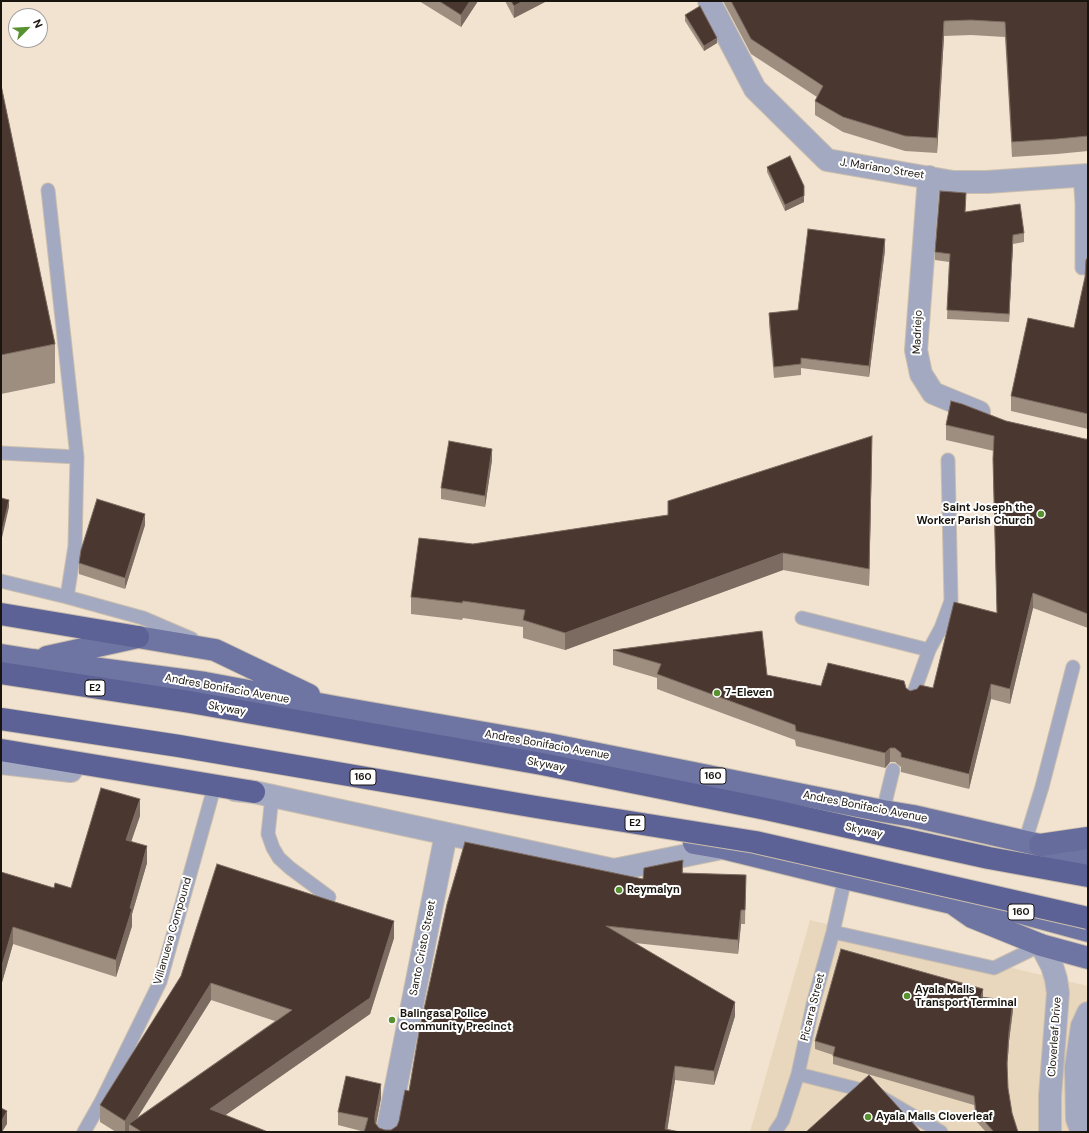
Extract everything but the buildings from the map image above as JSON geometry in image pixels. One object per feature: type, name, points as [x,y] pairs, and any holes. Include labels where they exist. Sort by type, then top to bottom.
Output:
[{"type":"highway","points":[[1,614],[138,637]]},
{"type":"highway","name":"Skyway","points":[[1,673],[198,704],[542,764],[766,809],[989,858],[1088,876]]},
{"type":"highway","name":"E2","points":[[1,721],[179,746],[536,807],[754,842],[1088,918]]},
{"type":"highway","points":[[1,750],[263,794]]},
{"type":"highway","points":[[1033,844],[1088,838]]},
{"type":"main road","points":[[32,660],[138,637],[215,650],[335,708]]},
{"type":"main road","name":"Andres Bonifacio Avenue","points":[[1,655],[205,684],[335,708],[548,744],[913,816],[1088,856]]},
{"type":"main road","name":"160","points":[[1,721],[259,755],[475,802],[723,848],[952,903],[981,902],[1088,931]]},
{"type":"main road","name":"160","points":[[952,903],[972,917],[1040,945],[1088,958]]},
{"type":"street","name":"J. Mariano Street","points":[[709,1],[755,89],[827,160],[953,182],[980,182],[1084,175]]},
{"type":"street","name":"Madriejo","points":[[929,177],[916,350],[921,374],[933,393],[995,418]]},
{"type":"street","points":[[1,763],[263,794],[614,870],[723,848]]},
{"type":"street","name":"Santo Cristo Street","points":[[387,1132],[446,834]]},
{"type":"street","name":"Cloverleaf Drive","points":[[1040,945],[1052,966],[1058,994],[1050,1096],[1050,1132]]},
{"type":"street","points":[[1082,1132],[1077,1119],[1076,1067],[1082,1026],[1088,1013]]},
{"type":"lane","points":[[1082,268],[1082,203],[1084,175]]},
{"type":"lane","points":[[48,190],[77,457],[75,546],[67,597]]},
{"type":"lane","points":[[1,453],[77,457]]},
{"type":"lane","points":[[912,698],[929,650],[941,628],[951,602],[948,460]]},
{"type":"lane","points":[[1,581],[143,618],[215,650]]},
{"type":"lane","points":[[802,618],[929,650]]},
{"type":"lane","points":[[1033,844],[1042,787],[1073,667]]},
{"type":"lane","points":[[883,811],[893,770]]},
{"type":"lane","name":"Villanueva Compound","points":[[84,1132],[101,1102],[160,982],[214,788]]},
{"type":"lane","points":[[263,794],[268,834],[273,848],[279,858],[329,897]]},
{"type":"lane","name":"Picarra Street","points":[[775,1132],[783,1120],[798,1074],[813,1004],[845,878]]},
{"type":"lane","points":[[832,932],[994,968],[1040,945]]},
{"type":"lane","points":[[798,1074],[874,1093],[942,1132]]},
{"type":"shaded area","points":[[810,920],[1088,986],[1088,1132],[750,1132]]},
{"type":"place","name":"Saint Joseph the Worker Parish Church","points":[[1041,514]]},
{"type":"place","name":"7-Eleven","points":[[717,693]]},
{"type":"place","name":"Reymalyn","points":[[619,890]]},
{"type":"place","name":"Ayala Malls Transport Terminal","points":[[907,996]]},
{"type":"place","name":"Balingasa Police Community Precinct","points":[[392,1020]]},
{"type":"place","name":"Ayala Malls Cloverleaf","points":[[868,1117]]}]
